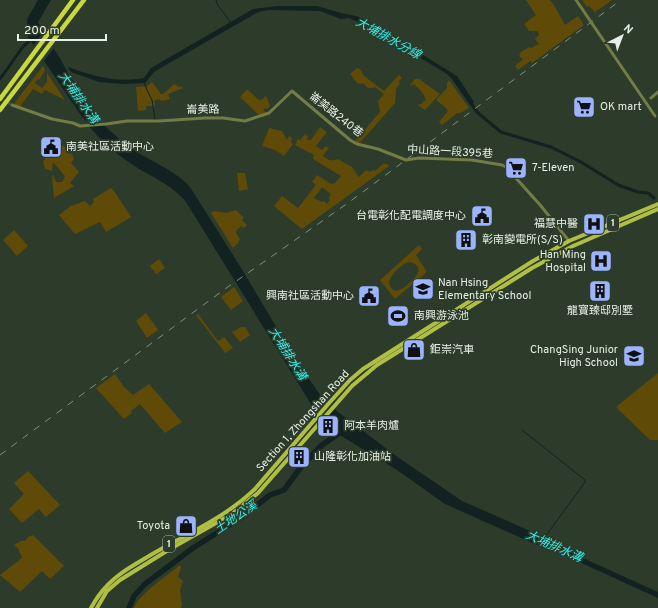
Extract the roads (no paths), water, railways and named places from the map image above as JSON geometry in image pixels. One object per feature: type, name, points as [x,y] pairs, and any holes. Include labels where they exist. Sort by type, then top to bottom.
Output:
[{"type":"highway","points":[[0,99],[73,0]]},
{"type":"highway","points":[[0,110],[84,0]]},
{"type":"main road","name":"Section 1, Zhongshan Road","points":[[332,404],[350,380],[363,369],[509,276],[568,242],[658,204]]},
{"type":"main road","name":"Section 1, Zhongshan Road","points":[[257,491],[332,404],[376,366],[532,268],[573,246],[658,209]]},
{"type":"main road","name":"1","points":[[91,608],[101,592],[118,575],[232,509],[257,491]]},
{"type":"main road","name":"1","points":[[97,608],[107,591],[120,580],[170,549],[232,514],[257,491]]},
{"type":"street","points":[[576,0],[658,120]]},
{"type":"street","name":"崙美路","points":[[12,105],[52,119],[73,122],[80,126],[128,120],[159,121],[205,118],[249,121],[269,113],[292,91]]},
{"type":"street","name":"崙美路240巷","points":[[292,91],[350,140],[357,144],[394,155]]},
{"type":"street","points":[[651,98],[658,92]]},
{"type":"street","name":"中山路一段395巷","points":[[394,155],[406,160],[419,158],[472,160],[506,167],[541,206],[568,242]]},
{"type":"water","name":"大埔排水溝","points":[[38,0],[51,0],[38,22],[69,75],[101,121],[86,121],[28,37],[27,19]]},
{"type":"water","points":[[277,6],[317,6],[366,20],[457,76],[474,102],[470,105],[447,74],[368,26],[349,18],[341,19],[320,11],[269,10],[258,12],[154,72],[145,83],[123,84],[99,82],[71,72],[68,67],[105,78],[124,80],[144,78],[151,68],[253,9]]},
{"type":"water","name":"大埔排水溝","points":[[104,125],[131,148],[172,172],[190,187],[243,271],[294,357],[325,402],[317,411],[311,404],[186,202],[167,185],[137,168],[119,155],[89,126]]},
{"type":"water","points":[[334,409],[399,458],[462,501],[542,536],[537,545],[445,504],[397,470],[338,434],[325,420]]},
{"type":"water","name":"大埔排水溝","points":[[545,537],[574,554],[658,592],[658,598],[553,550],[540,546]]},
{"type":"waterway","points":[[216,0],[217,4],[231,23]]},
{"type":"waterway","points":[[0,79],[22,48],[32,38]]},
{"type":"waterway","points":[[144,82],[152,100],[155,119]]},
{"type":"waterway","name":"大埔排水分線","points":[[470,102],[478,113],[501,132],[551,147],[581,162],[618,185],[638,192],[648,193],[654,198]]},
{"type":"waterway","name":"土地公溪","points":[[129,608],[134,596],[145,584],[193,548],[242,517],[270,495],[284,490],[301,467],[322,445],[338,434],[342,429]]},
{"type":"waterway","name":"大埔排水溝","points":[[522,430],[585,480],[545,537]]},
{"type":"tunnel","points":[[0,98],[12,105]]},
{"type":"railway","points":[[0,455],[225,289],[348,203],[621,0]]},
{"type":"place","name":"OK mart","points":[[584,107]]},
{"type":"place","name":"南美社區活動中心","points":[[51,147]]},
{"type":"place","name":"7-Eleven","points":[[516,168]]},
{"type":"place","name":"台電彰化配電調度中心","points":[[482,216]]},
{"type":"place","name":"福慧中醫","points":[[594,224]]},
{"type":"place","name":"彰南變電所(S/S)","points":[[466,240]]},
{"type":"place","name":"Han Ming Hospital","points":[[601,261]]},
{"type":"place","name":"Nan Hsing Elementary School","points":[[423,289]]},
{"type":"place","name":"龍寶臻邸別墅","points":[[600,291]]},
{"type":"place","name":"興南社區活動中心","points":[[369,296]]},
{"type":"place","name":"南興游泳池","points":[[398,316]]},
{"type":"place","name":"鉅崇汽車","points":[[414,350]]},
{"type":"place","name":"ChangSing Junior High School","points":[[634,356]]},
{"type":"place","name":"阿本羊肉爐","points":[[328,426]]},
{"type":"place","name":"山隆彰化加油站","points":[[299,457]]},
{"type":"place","name":"Toyota","points":[[186,526]]}]
